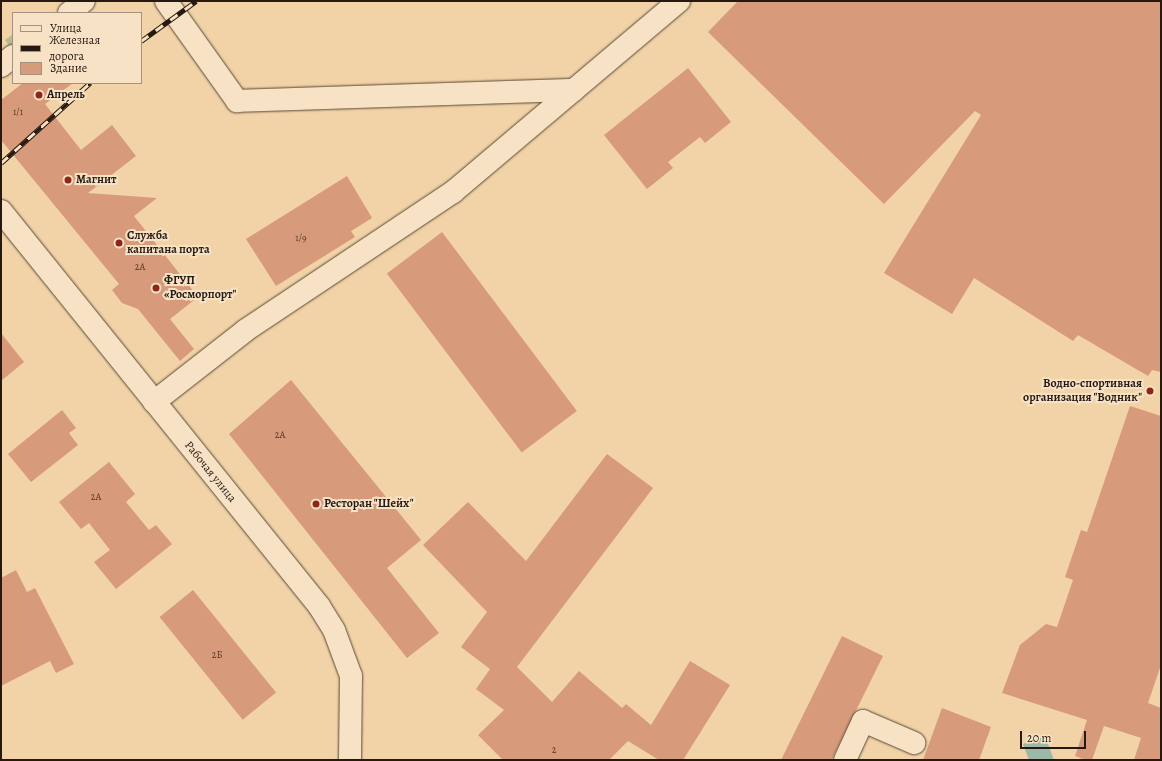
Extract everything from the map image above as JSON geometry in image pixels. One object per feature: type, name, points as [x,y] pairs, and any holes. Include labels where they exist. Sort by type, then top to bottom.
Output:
[{"type":"street","points":[[70,12],[84,1]]},
{"type":"street","points":[[166,1],[237,101],[574,90]]},
{"type":"street","points":[[154,402],[246,330],[453,192],[679,1]]},
{"type":"street","points":[[1,66],[12,57]]},
{"type":"street","name":"Рабочая улица","points":[[1,211],[319,606],[334,630],[353,693],[350,760]]},
{"type":"street","points":[[845,760],[863,721],[914,743]]},
{"type":"green space","points":[[12,35],[12,48],[11,48],[5,40]]},
{"type":"shaded area","points":[[1045,736],[1054,760],[1029,760],[1023,744]]},
{"type":"building","points":[[738,1],[1161,1],[1161,372],[1152,370],[1148,376],[1078,335],[1073,341],[974,278],[952,314],[884,273],[981,115],[975,111],[884,204],[708,32]]},
{"type":"building","points":[[688,68],[731,122],[705,143],[700,137],[668,162],[673,168],[647,189],[604,135]]},
{"type":"building","points":[[22,84],[72,84],[45,104],[81,150],[112,125],[136,156],[88,193],[157,198],[134,216],[198,297],[170,319],[194,349],[180,361],[138,309],[122,303],[112,290],[119,284],[1,140],[1,100]]},
{"type":"building","points":[[347,176],[372,218],[351,231],[355,237],[276,286],[246,239]]},
{"type":"building","points":[[442,232],[577,411],[522,452],[387,274]]},
{"type":"building","points":[[1,333],[24,362],[1,381]]},
{"type":"building","points":[[291,380],[421,540],[387,568],[439,633],[407,658],[229,434]]},
{"type":"building","points":[[1130,406],[1161,416],[1161,665],[1148,703],[1161,708],[1161,760],[1134,760],[1141,738],[1104,726],[1092,760],[1086,760],[1075,756],[1087,720],[1002,693],[1020,645],[1046,624],[1057,627],[1073,580],[1065,577],[1081,530],[1087,532]]},
{"type":"building","points":[[62,410],[76,428],[69,433],[78,445],[31,482],[8,454]]},
{"type":"building","points":[[607,454],[653,488],[517,667],[552,702],[579,671],[622,708],[626,704],[651,725],[690,661],[730,685],[683,760],[659,760],[628,741],[609,760],[503,760],[478,735],[504,710],[476,689],[490,669],[461,647],[487,612],[423,545],[468,502],[526,561]]},
{"type":"building","points":[[109,462],[135,494],[126,502],[149,530],[156,525],[172,544],[116,589],[94,562],[110,550],[89,523],[81,529],[59,502]]},
{"type":"building","points":[[16,570],[27,592],[35,588],[74,664],[56,673],[50,661],[1,686],[1,578]]},
{"type":"building","points":[[193,590],[276,693],[243,720],[160,617]]},
{"type":"building","points":[[842,636],[883,656],[832,760],[781,760]]},
{"type":"building","points":[[942,708],[991,727],[979,760],[923,760]]},
{"type":"railway","points":[[142,40],[196,1]]},
{"type":"railway","points":[[1,163],[89,84]]},
{"type":"place","name":"Апрель","points":[[39,95]]},
{"type":"place","name":"Магнит","points":[[68,180]]},
{"type":"place","name":"Служба капитана порта","points":[[119,243]]},
{"type":"place","name":"ФГУП «Росморпорт\"","points":[[156,288]]},
{"type":"place","name":"Водно-спортивная организация \"Водник\"","points":[[1150,391]]},
{"type":"place","name":"Ресторан \"Шейх\"","points":[[316,504]]}]
